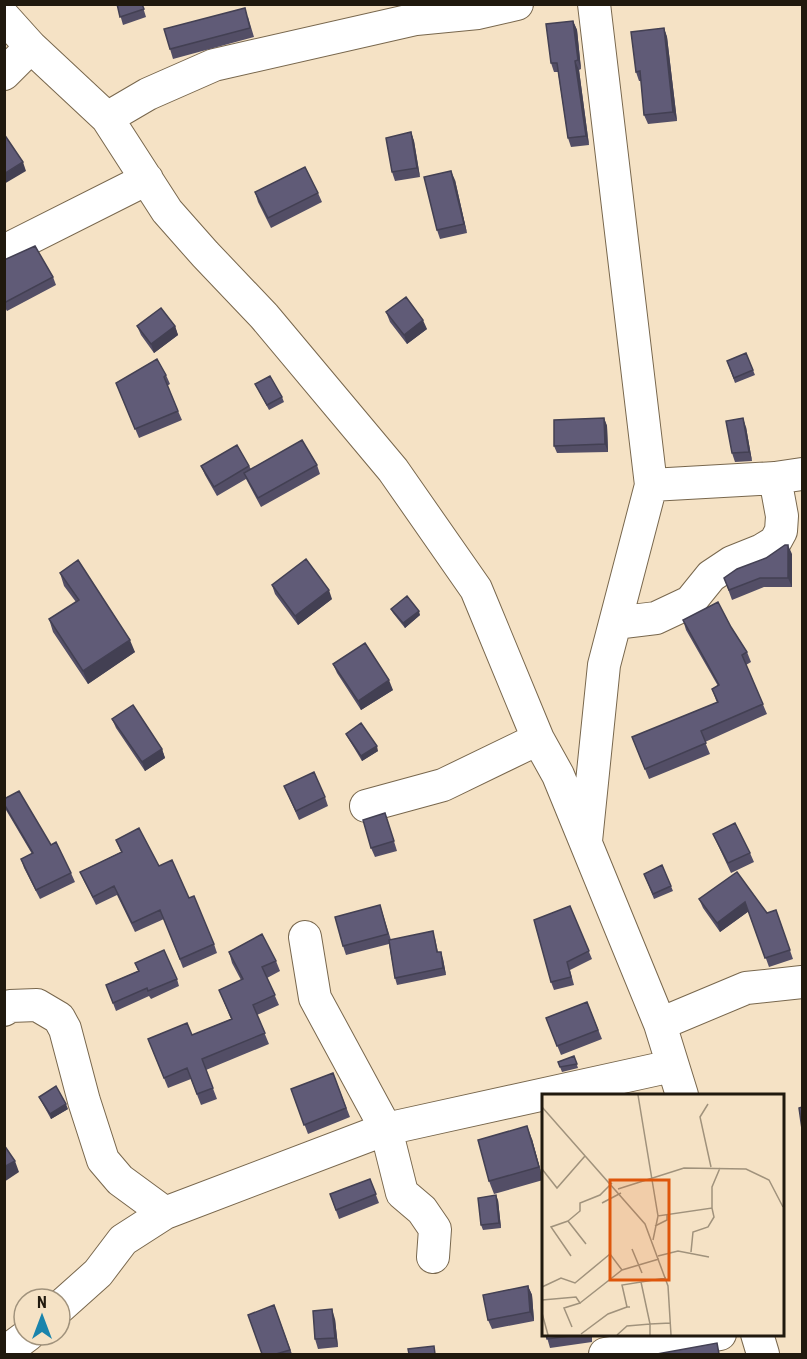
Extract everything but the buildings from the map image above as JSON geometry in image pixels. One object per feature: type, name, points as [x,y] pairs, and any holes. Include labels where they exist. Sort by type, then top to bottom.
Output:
[{"type":"street","points":[[107,118],[148,94],[214,65],[416,19],[478,13],[517,4]]},
{"type":"street","points":[[586,845],[604,665],[651,485],[594,4]]},
{"type":"street","points":[[4,16],[31,47],[107,118],[167,211],[264,316],[393,470],[476,590],[538,739],[558,775],[660,1024],[682,1094]]},
{"type":"street","points":[[4,74],[31,47]]},
{"type":"street","points":[[4,251],[147,179]]},
{"type":"street","points":[[615,623],[656,618],[690,602],[711,576],[732,562],[775,542],[781,531],[789,476],[651,485]]},
{"type":"street","points":[[366,806],[443,785],[538,739]]},
{"type":"street","points":[[305,937],[315,998],[386,1129],[402,1193],[422,1210],[435,1229],[433,1257]]},
{"type":"street","points":[[660,1024],[746,988],[802,982]]},
{"type":"street","points":[[4,1010],[10,1006],[37,1005],[59,1018],[65,1029],[84,1101],[104,1160],[120,1180],[165,1213]]},
{"type":"street","points":[[545,1094],[672,1066]]},
{"type":"street","points":[[72,1297],[98,1274],[123,1240],[165,1213],[386,1129],[542,1095]]},
{"type":"street","points":[[605,1354],[714,1335]]},
{"type":"street","points":[[758,1335],[763,1354]]}]
